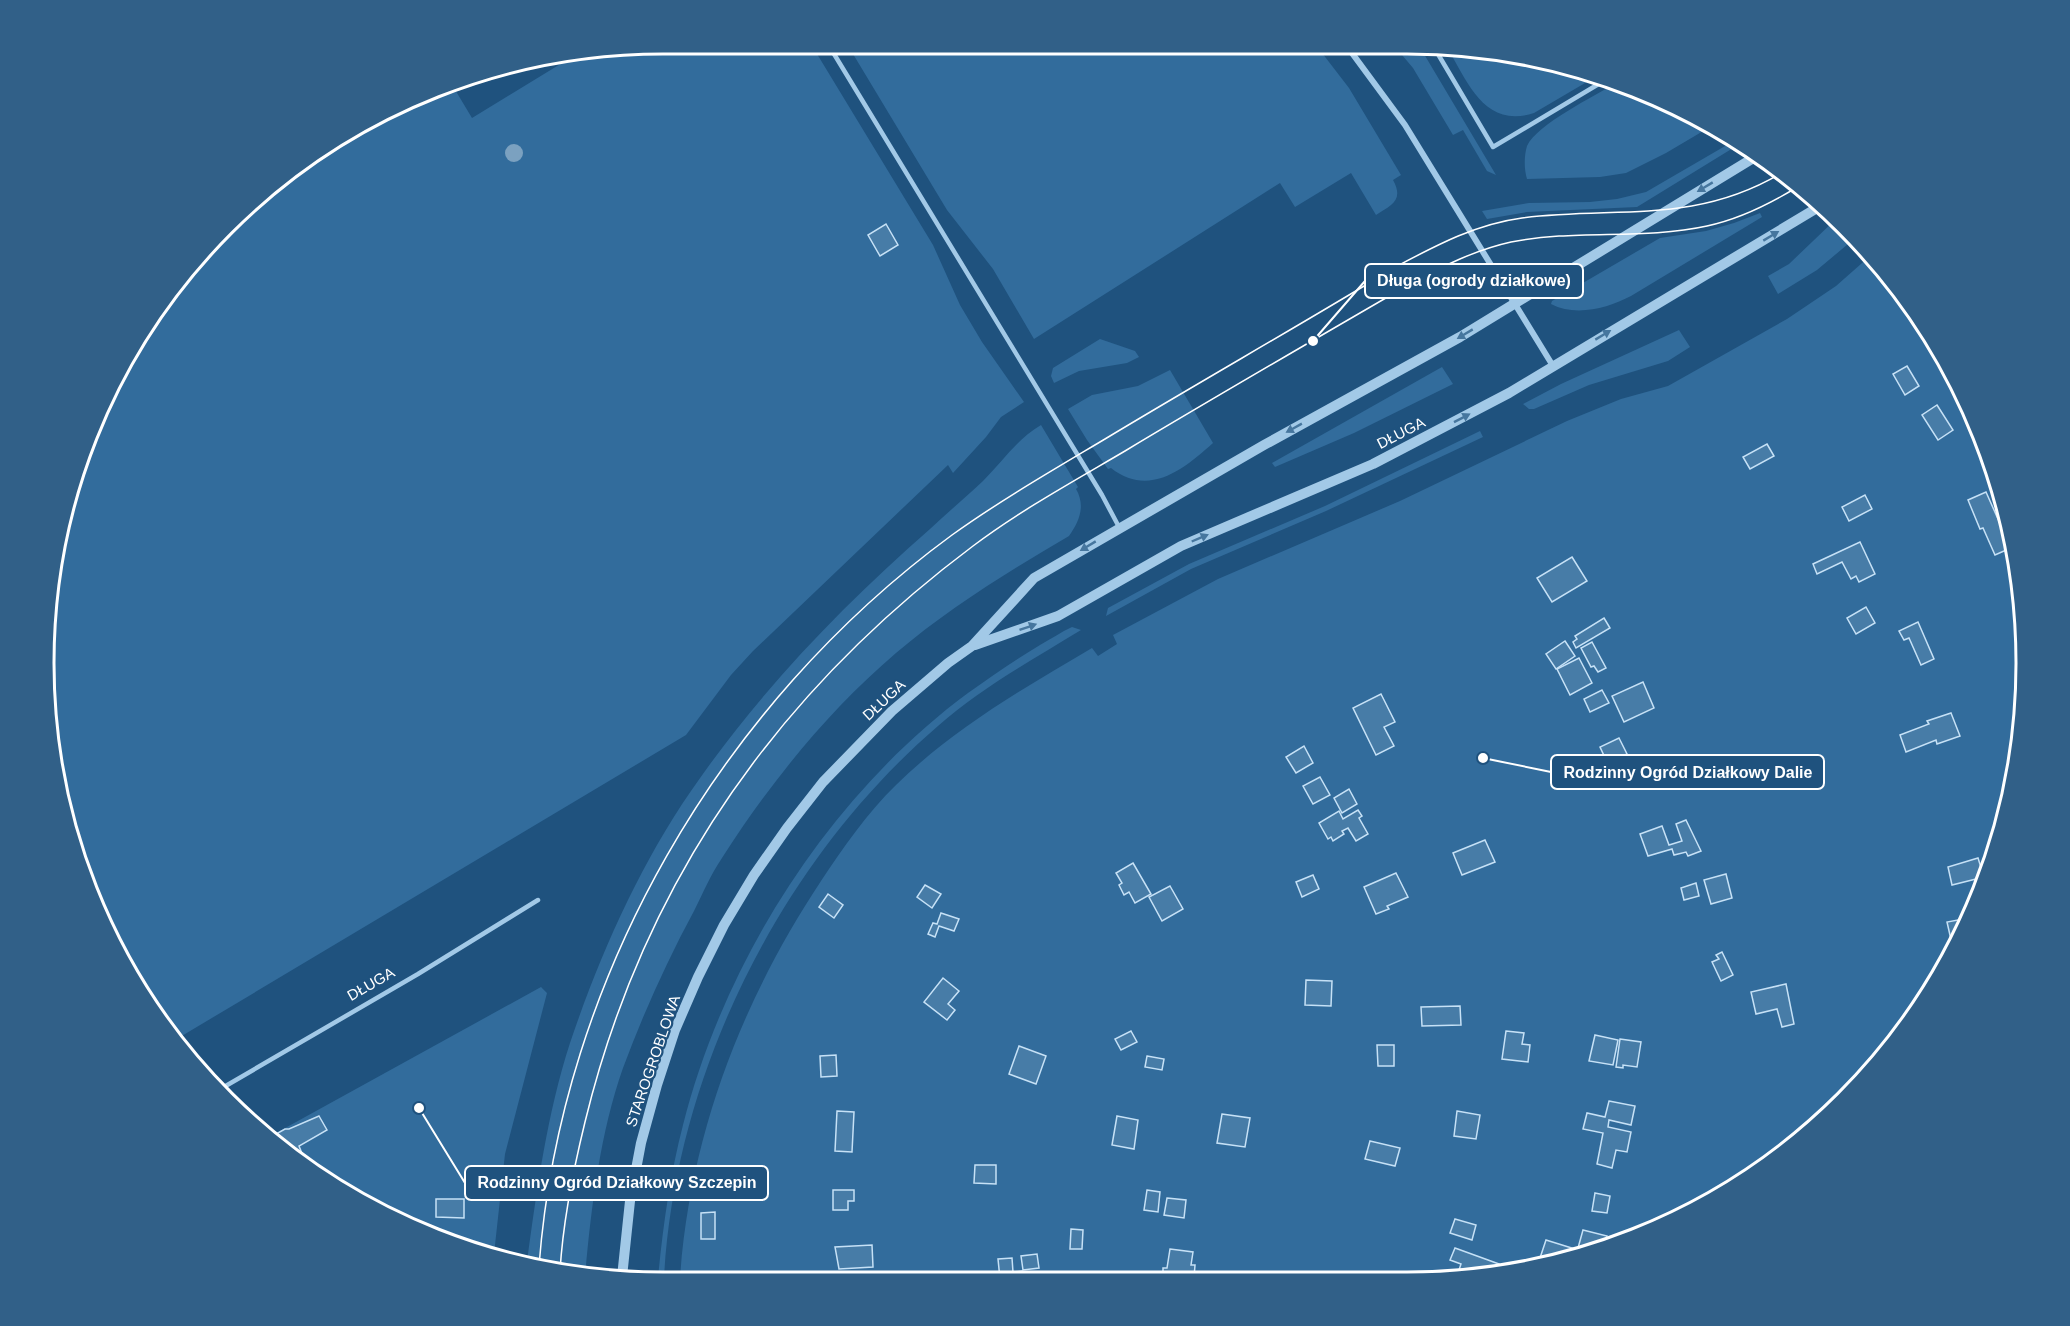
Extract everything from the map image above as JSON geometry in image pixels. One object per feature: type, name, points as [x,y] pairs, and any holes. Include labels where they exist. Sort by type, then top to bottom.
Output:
[{"type":"street","points":[[1353,54],[1405,125],[1553,366]]},
{"type":"street","name":"DŁUGA","points":[[823,782],[892,711],[948,663],[972,646],[1034,578],[1447,344],[1750,160]]},
{"type":"street","name":"DŁUGA","points":[[972,646],[1058,616],[1181,546],[1373,464],[1497,399],[1814,210]]},
{"type":"street","name":"STAROGROBLOWA","points":[[623,1271],[630,1201],[641,1143],[675,1030],[724,925],[787,828],[823,782]]},
{"type":"lane","points":[[834,54],[1120,528]]},
{"type":"lane","points":[[1438,55],[1493,147],[1597,84]]},
{"type":"lane","name":"DŁUGA","points":[[225,1086],[418,974],[538,900]]},
{"type":"shaded area","points":[[817,54],[933,245],[960,305],[982,342],[1024,402],[1001,417],[953,473],[948,465],[753,651],[731,675],[686,735],[182,1036],[136,968],[100,896],[75,821],[59,742],[55,703],[55,623],[66,544],[86,467],[117,394],[157,325],[205,261],[261,205],[292,180],[358,136],[430,100],[455,90],[472,118],[562,63],[623,55]]},
{"type":"shaded area","points":[[853,54],[1323,54],[1349,88],[1401,175],[1393,180],[1397,192],[1395,201],[1376,215],[1351,173],[1295,207],[1280,183],[1034,339],[993,269],[947,210]]},
{"type":"shaded area","points":[[1401,54],[1424,54],[1496,175],[1487,171],[1463,130],[1453,135],[1413,68]]},
{"type":"shaded area","points":[[1452,55],[1526,66],[1588,82],[1534,113],[1517,116],[1503,115],[1491,109],[1480,100]]},
{"type":"shaded area","points":[[1608,88],[1640,100],[1703,131],[1626,173],[1600,177],[1527,179],[1525,154],[1527,146],[1542,129]]},
{"type":"shaded area","points":[[1726,145],[1732,149],[1637,207],[1527,212],[1487,219],[1482,211],[1529,203],[1617,199],[1646,192]]},
{"type":"shaded area","points":[[1760,213],[1762,217],[1622,300],[1602,307],[1581,310],[1561,308],[1551,304],[1552,301],[1660,238],[1706,231]]},
{"type":"shaded area","points":[[1830,225],[1849,243],[1817,270],[1778,294],[1768,276],[1789,264]]},
{"type":"shaded area","points":[[1865,261],[1913,325],[1953,394],[1970,430],[1995,505],[2011,584],[2015,623],[2015,703],[2011,742],[1995,821],[1970,896],[1953,932],[1934,968],[1890,1034],[1838,1094],[1809,1121],[1778,1146],[1712,1190],[1640,1226],[1565,1251],[1486,1267],[1407,1272],[681,1272],[695,1172],[708,1121],[744,1021],[793,926],[829,869],[875,807],[918,765],[990,710],[1041,678],[1092,648],[1098,656],[1117,644],[1113,635],[1218,579],[1400,501],[1567,421],[1621,399],[1668,386],[1787,319],[1836,286]]},
{"type":"shaded area","points":[[1679,330],[1690,347],[1668,361],[1589,385],[1534,409],[1529,409],[1523,404],[1561,384]]},
{"type":"shaded area","points":[[1100,339],[1135,351],[1139,357],[1127,363],[1079,371],[1054,383],[1051,376],[1053,368]]},
{"type":"shaded area","points":[[1442,367],[1453,384],[1354,433],[1275,467],[1272,463]]},
{"type":"shaded area","points":[[1170,370],[1213,443],[1178,470],[1152,480],[1125,477],[1111,468],[1108,469],[1068,409],[1092,395],[1138,386]]},
{"type":"shaded area","points":[[1041,425],[1078,487],[1076,489],[1081,508],[1073,531],[1069,536],[958,605],[916,636],[847,699],[780,775],[740,830],[711,877],[656,988],[623,1068],[602,1145],[586,1267],[528,1256],[549,1124],[570,1043],[607,945],[654,850],[672,820],[744,720],[802,652],[865,589],[983,481],[1032,431]]},
{"type":"shaded area","points":[[1480,431],[1483,437],[1326,511],[1191,569],[1106,616],[1108,608],[1189,564],[1325,506]]},
{"type":"shaded area","points":[[1072,627],[1081,630],[1007,675],[938,726],[882,780],[831,840],[786,905],[747,975],[714,1048],[690,1124],[673,1201],[665,1272],[659,1272],[674,1163],[702,1063],[726,1002],[755,942],[789,885],[828,831],[871,780],[918,734],[986,680]]},
{"type":"shaded area","points":[[541,987],[547,993],[505,1154],[495,1248],[430,1226],[394,1209],[325,1169],[276,1133]]},
{"type":"building","points":[[886,224],[898,245],[880,256],[868,235]]},
{"type":"building","points":[[1907,366],[1919,386],[1905,395],[1893,374]]},
{"type":"building","points":[[1937,405],[1953,430],[1938,440],[1922,415]]},
{"type":"building","points":[[1767,444],[1774,456],[1750,469],[1743,457]]},
{"type":"building","points":[[1986,492],[1998,520],[2005,550],[1995,555],[1983,528],[1980,529],[1968,500]]},
{"type":"building","points":[[1865,495],[1872,509],[1849,521],[1842,507]]},
{"type":"building","points":[[1860,542],[1875,574],[1859,582],[1856,576],[1851,579],[1842,562],[1817,574],[1813,564]]},
{"type":"building","points":[[1572,557],[1587,581],[1552,602],[1537,578]]},
{"type":"building","points":[[1866,607],[1875,623],[1856,634],[1847,618]]},
{"type":"building","points":[[1604,618],[1610,628],[1576,648],[1573,642],[1577,639],[1575,636]]},
{"type":"building","points":[[1918,622],[1934,659],[1921,665],[1909,638],[1904,640],[1899,631]]},
{"type":"building","points":[[1565,641],[1575,656],[1556,669],[1546,654]]},
{"type":"building","points":[[1592,642],[1606,668],[1598,672],[1594,666],[1591,667],[1581,648]]},
{"type":"building","points":[[1579,658],[1592,683],[1570,695],[1557,669]]},
{"type":"building","points":[[1643,682],[1654,708],[1624,722],[1612,696]]},
{"type":"building","points":[[1602,690],[1609,703],[1590,712],[1584,699]]},
{"type":"building","points":[[1381,694],[1395,722],[1384,727],[1394,746],[1376,755],[1353,708]]},
{"type":"building","points":[[1951,713],[1960,736],[1937,744],[1936,740],[1906,752],[1900,735],[1929,724],[1927,721]]},
{"type":"building","points":[[1619,738],[1627,754],[1608,764],[1600,747]]},
{"type":"building","points":[[1304,746],[1313,763],[1296,773],[1286,757]]},
{"type":"building","points":[[1320,777],[1330,795],[1313,804],[1303,786]]},
{"type":"building","points":[[1349,789],[1357,804],[1342,813],[1334,798]]},
{"type":"building","points":[[1358,810],[1362,816],[1359,818],[1368,834],[1356,841],[1348,828],[1342,831],[1344,834],[1333,841],[1331,837],[1328,839],[1319,823],[1339,811],[1343,819]]},
{"type":"building","points":[[1686,820],[1701,851],[1688,856],[1686,852],[1674,855],[1672,849],[1648,856],[1640,834],[1662,826],[1669,845],[1682,841],[1676,824]]},
{"type":"building","points":[[1485,840],[1495,862],[1462,875],[1453,853]]},
{"type":"building","points":[[1978,858],[1981,867],[1976,879],[1952,885],[1948,867]]},
{"type":"building","points":[[1133,863],[1151,894],[1135,903],[1129,892],[1124,895],[1119,885],[1122,883],[1116,873]]},
{"type":"building","points":[[1396,873],[1408,897],[1387,906],[1389,909],[1376,914],[1364,887]]},
{"type":"building","points":[[1726,874],[1732,898],[1711,904],[1704,880]]},
{"type":"building","points":[[1313,875],[1319,889],[1302,897],[1296,882]]},
{"type":"building","points":[[1696,883],[1699,896],[1684,900],[1681,888]]},
{"type":"building","points":[[925,885],[941,894],[932,908],[917,897]]},
{"type":"building","points":[[1170,886],[1183,909],[1162,921],[1149,897]]},
{"type":"building","points":[[828,894],[843,905],[834,918],[819,907]]},
{"type":"building","points":[[941,913],[959,919],[954,931],[939,926],[935,937],[928,934],[933,923],[937,924]]},
{"type":"building","points":[[1959,920],[1950,937],[1947,922]]},
{"type":"building","points":[[1722,952],[1733,975],[1721,981],[1712,962],[1719,959],[1716,955]]},
{"type":"building","points":[[943,978],[959,991],[948,1004],[955,1010],[947,1020],[924,1002]]},
{"type":"building","points":[[1306,980],[1332,981],[1331,1006],[1305,1005]]},
{"type":"building","points":[[1786,984],[1794,1024],[1782,1027],[1777,1009],[1756,1014],[1751,992]]},
{"type":"building","points":[[1460,1006],[1461,1025],[1422,1026],[1421,1007]]},
{"type":"building","points":[[1131,1031],[1137,1042],[1121,1050],[1115,1039]]},
{"type":"building","points":[[1506,1031],[1524,1033],[1522,1044],[1530,1045],[1528,1062],[1502,1059]]},
{"type":"building","points":[[1595,1035],[1618,1040],[1613,1065],[1589,1061]]},
{"type":"building","points":[[1620,1039],[1641,1042],[1637,1067],[1623,1065],[1623,1068],[1616,1067]]},
{"type":"building","points":[[1377,1045],[1394,1045],[1394,1066],[1378,1066]]},
{"type":"building","points":[[1019,1046],[1046,1056],[1036,1084],[1009,1074]]},
{"type":"building","points":[[836,1055],[837,1076],[821,1077],[820,1056]]},
{"type":"building","points":[[1147,1056],[1164,1059],[1162,1070],[1145,1067]]},
{"type":"building","points":[[1609,1101],[1635,1106],[1631,1125],[1609,1120],[1608,1127],[1631,1132],[1627,1152],[1616,1150],[1612,1168],[1597,1164],[1603,1133],[1583,1129],[1587,1113],[1605,1117]]},
{"type":"building","points":[[837,1111],[854,1112],[852,1152],[835,1151]]},
{"type":"building","points":[[1457,1111],[1480,1115],[1476,1139],[1454,1136]]},
{"type":"building","points":[[1222,1114],[1250,1118],[1245,1147],[1217,1143]]},
{"type":"building","points":[[319,1116],[327,1130],[299,1146],[302,1153],[277,1134]]},
{"type":"building","points":[[1117,1116],[1138,1120],[1134,1149],[1112,1145]]},
{"type":"building","points":[[1370,1141],[1400,1148],[1395,1166],[1365,1159]]},
{"type":"building","points":[[975,1165],[996,1165],[996,1184],[974,1183]]},
{"type":"building","points":[[833,1190],[854,1190],[854,1201],[848,1201],[848,1210],[833,1210]]},
{"type":"building","points":[[1147,1190],[1160,1192],[1158,1212],[1144,1210]]},
{"type":"building","points":[[1595,1193],[1610,1196],[1607,1213],[1592,1211]]},
{"type":"building","points":[[1167,1198],[1186,1200],[1184,1218],[1164,1215]]},
{"type":"building","points":[[436,1199],[464,1199],[464,1218],[436,1217]]},
{"type":"building","points":[[715,1212],[715,1239],[701,1239],[701,1213]]},
{"type":"building","points":[[1455,1219],[1476,1225],[1472,1240],[1450,1233]]},
{"type":"building","points":[[1071,1229],[1083,1230],[1082,1249],[1070,1249]]},
{"type":"building","points":[[1583,1230],[1607,1236],[1606,1239],[1578,1247]]},
{"type":"building","points":[[1546,1240],[1574,1249],[1565,1251],[1540,1257]]},
{"type":"building","points":[[872,1245],[873,1267],[839,1269],[835,1247]]},
{"type":"building","points":[[1455,1248],[1499,1264],[1459,1270],[1461,1264],[1450,1260]]},
{"type":"building","points":[[1170,1249],[1193,1252],[1191,1265],[1195,1265],[1194,1272],[1163,1272],[1163,1268],[1167,1268]]},
{"type":"building","points":[[1037,1254],[1039,1268],[1023,1270],[1021,1256]]},
{"type":"building","points":[[1012,1258],[1013,1272],[999,1272],[998,1259]]},
{"type":"tram line","points":[[540,1259],[554,1159],[580,1054],[618,953],[667,856],[725,765],[793,680],[869,603],[952,535],[1008,497],[1399,265],[1444,242],[1489,225],[1522,218],[1654,211],[1716,201],[1748,190],[1774,177]]},
{"type":"tram line","points":[[560,1263],[576,1159],[610,1035],[643,952],[682,873],[728,799],[780,729],[838,664],[903,603],[973,546],[1029,508],[1303,346],[1447,265],[1498,245],[1535,238],[1659,233],[1707,226],[1754,210],[1791,191]]},
{"type":"place","name":"Długa (ogrody działkowe)","points":[[1313,341]]},
{"type":"place","name":"Rodzinny Ogród Działkowy Dalie","points":[[1483,758]]},
{"type":"place","name":"Rodzinny Ogród Działkowy Szczepin","points":[[419,1108]]}]
